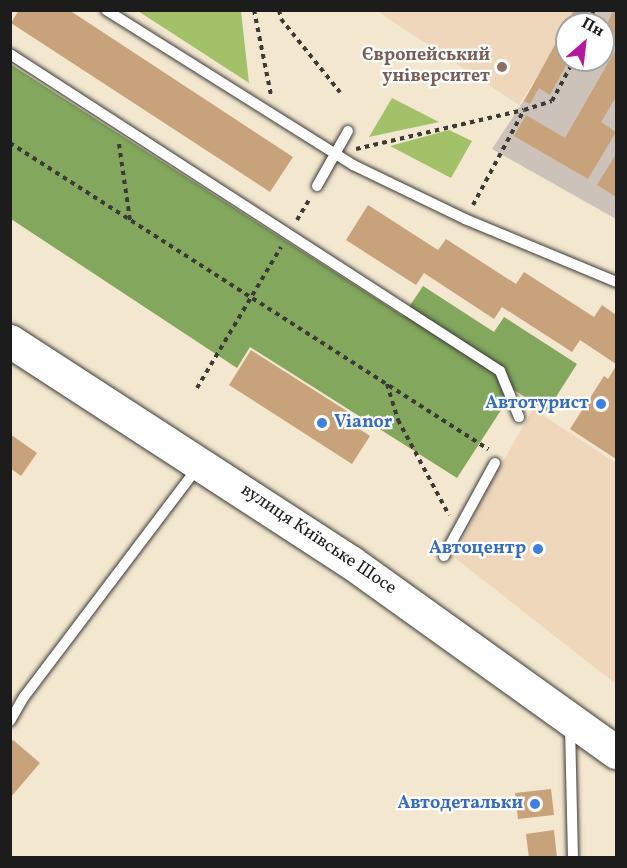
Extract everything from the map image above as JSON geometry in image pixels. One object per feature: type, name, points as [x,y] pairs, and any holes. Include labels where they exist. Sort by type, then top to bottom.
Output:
[{"type":"highway","name":"вулиця Київське Шосе","points":[[10,341],[202,462],[570,716],[616,752]]},
{"type":"lane","points":[[106,10],[337,155],[465,219],[616,282]]},
{"type":"lane","points":[[10,54],[500,371],[519,417]]},
{"type":"lane","points":[[317,186],[337,155],[348,132]]},
{"type":"lane","points":[[12,716],[202,462]]},
{"type":"lane","points":[[444,556],[495,463]]},
{"type":"lane","points":[[570,716],[573,858]]},
{"type":"path","points":[[254,10],[275,118]]},
{"type":"path","points":[[279,10],[281,19],[340,92]]},
{"type":"path","points":[[337,155],[429,129],[524,110],[552,101],[568,72]]},
{"type":"path","points":[[465,219],[524,110]]},
{"type":"path","points":[[116,122],[130,219]]},
{"type":"path","points":[[10,143],[487,447],[495,463]]},
{"type":"path","points":[[197,388],[317,186]]},
{"type":"path","points":[[387,383],[398,420],[419,463],[458,531]]},
{"type":"shaded area","name":"Європейський університет","points":[[377,11],[578,11],[555,12],[555,48],[519,105]]},
{"type":"shaded area","points":[[616,11],[616,219],[492,149],[555,52],[555,72],[615,72],[615,12],[581,12]]},
{"type":"shaded area","name":"Автоцентр","points":[[533,409],[616,463],[616,684],[455,558],[485,493]]},
{"type":"green space","points":[[138,11],[241,11],[249,83]]},
{"type":"green space","points":[[10,64],[403,316],[423,286],[494,332],[504,317],[577,364],[547,411],[514,390],[457,478],[250,347],[237,368],[11,219]]},
{"type":"green space","points":[[392,98],[439,122],[369,137]]},
{"type":"green space","points":[[449,130],[472,141],[451,178],[390,146]]},
{"type":"building","points":[[19,10],[69,10],[293,157],[270,192],[11,23]]},
{"type":"building","points":[[574,10],[587,10],[586,12],[573,12]]},
{"type":"building","points":[[616,10],[616,39],[615,12],[613,12]]},
{"type":"building","points":[[555,45],[555,72],[562,72],[550,95],[539,88],[530,104],[524,101]]},
{"type":"building","points":[[616,49],[616,97],[601,122],[616,132],[588,179],[514,136],[526,115],[565,138],[603,72],[615,72]]},
{"type":"building","points":[[616,154],[616,197],[597,185]]},
{"type":"building","points":[[368,205],[438,250],[446,239],[516,284],[524,272],[594,317],[602,305],[616,315],[616,364],[580,340],[572,352],[502,307],[494,319],[424,273],[416,285],[346,240]]},
{"type":"building","points":[[251,350],[350,413],[346,420],[370,436],[352,464],[229,385]]},
{"type":"building","name":"Автотурист","points":[[616,366],[616,459],[570,429],[604,376],[608,379]]},
{"type":"building","points":[[10,434],[37,453],[21,476],[10,468]]},
{"type":"building","points":[[13,740],[40,763],[10,798],[10,743]]},
{"type":"building","name":"Автодетальки","points":[[551,789],[554,815],[518,819],[515,793]]},
{"type":"building","points":[[554,830],[557,858],[529,858],[526,834]]},
{"type":"place","name":"Європейський університет","points":[[502,67]]},
{"type":"place","name":"Автотурист","points":[[601,404]]},
{"type":"place","name":"Vianor","points":[[322,423]]},
{"type":"place","name":"Автоцентр","points":[[538,549]]},
{"type":"place","name":"Автодетальки","points":[[535,804]]}]
